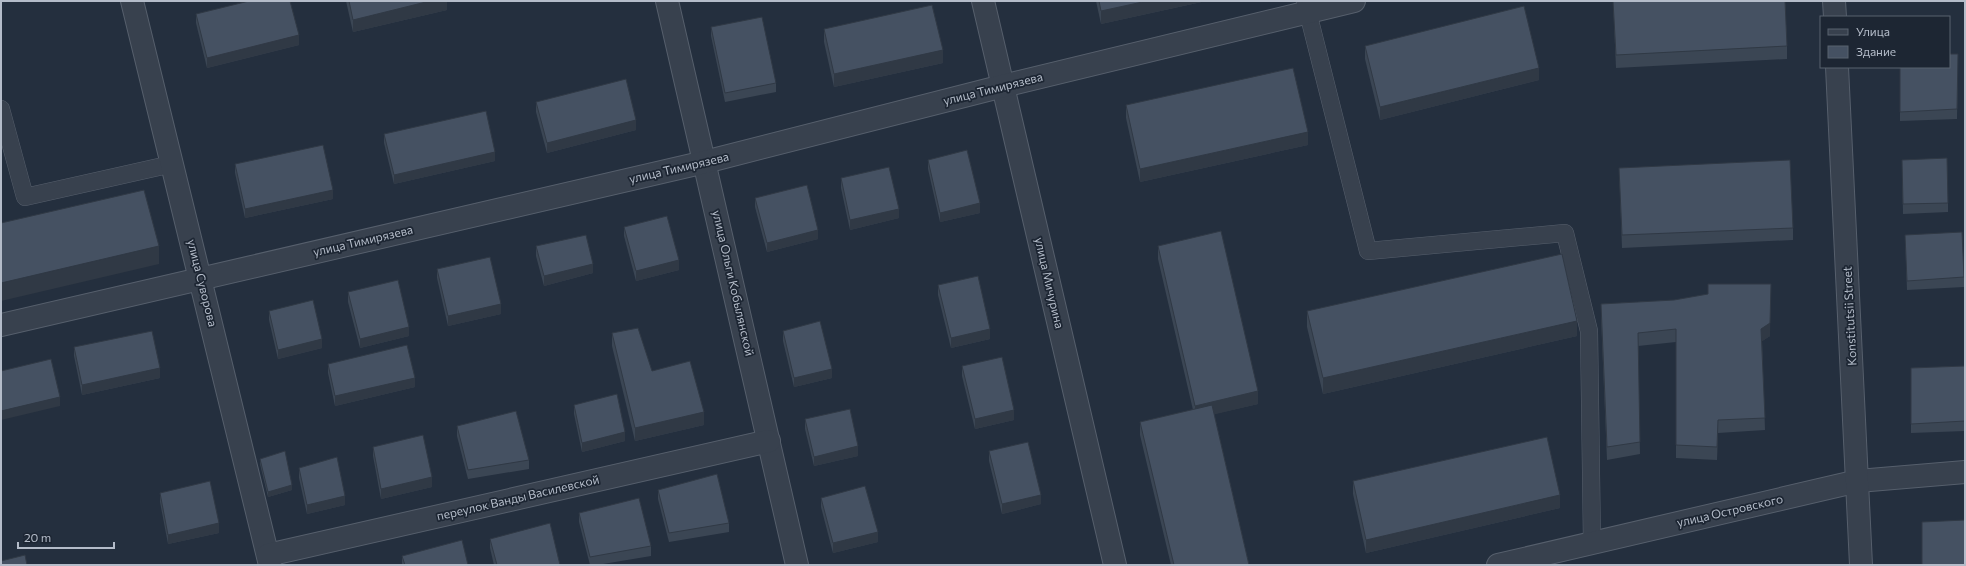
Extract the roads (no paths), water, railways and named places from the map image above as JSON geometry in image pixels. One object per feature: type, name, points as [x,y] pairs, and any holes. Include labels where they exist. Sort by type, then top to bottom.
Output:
[{"type":"street","name":"улица Суворова","points":[[132,1],[269,560]]},
{"type":"street","name":"улица Ольги Кобылянской","points":[[667,1],[797,565]]},
{"type":"street","name":"улица Мичурина","points":[[983,1],[1115,565]]},
{"type":"street","name":"улица Тимирязева","points":[[1,325],[705,162],[1307,7],[1354,1]]},
{"type":"street","points":[[1834,1],[1834,16]]},
{"type":"street","name":"Konstitutsii Street","points":[[1837,68],[1862,565]]},
{"type":"street","name":"переулок Ванды Василевской","points":[[269,560],[769,440]]},
{"type":"street","name":"улица Островского","points":[[1498,565],[1858,481],[1965,472]]},
{"type":"lane","points":[[1307,7],[1368,251],[1565,232],[1589,331],[1592,543]]},
{"type":"lane","points":[[1,109],[25,197],[172,164]]}]
